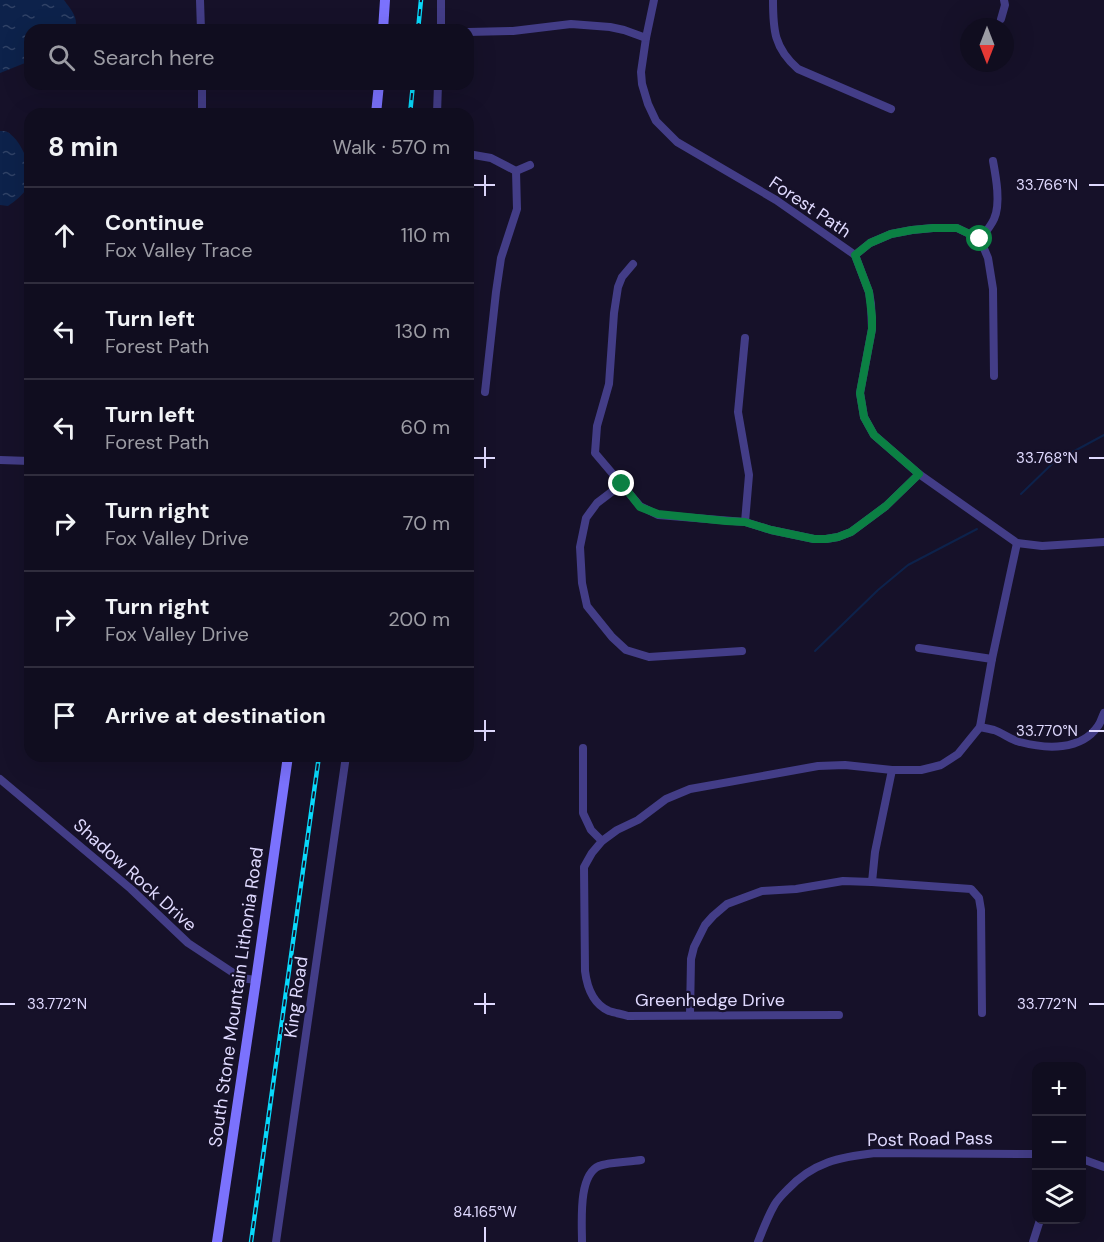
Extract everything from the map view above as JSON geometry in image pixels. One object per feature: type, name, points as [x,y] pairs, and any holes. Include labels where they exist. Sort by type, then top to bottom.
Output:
[{"type":"main road","points":[[383,24],[385,0]]},
{"type":"main road","points":[[377,108],[378,90]]},
{"type":"main road","name":"South Stone Mountain Lithonia Road","points":[[217,1242],[287,762]]},
{"type":"street","points":[[200,0],[201,24]]},
{"type":"street","points":[[441,0],[441,24]]},
{"type":"street","name":"Forest Path","points":[[654,0],[640,72],[648,104],[656,121],[677,142],[776,200],[855,255],[869,292],[872,317],[872,329],[860,393],[864,417],[874,435],[919,474],[1017,543],[1042,546],[1104,542]]},
{"type":"street","points":[[773,0],[776,40],[789,61],[798,69],[891,109]]},
{"type":"street","points":[[1000,18],[1005,5],[1004,0]]},
{"type":"street","points":[[474,33],[571,24],[610,27],[646,38]]},
{"type":"street","points":[[202,90],[202,108]]},
{"type":"street","points":[[437,108],[438,90]]},
{"type":"street","points":[[474,155],[491,158],[516,171]]},
{"type":"street","points":[[980,239],[995,217],[997,204],[993,161]]},
{"type":"street","points":[[516,171],[530,165]]},
{"type":"street","points":[[485,392],[501,258],[517,209],[516,171]]},
{"type":"street","points":[[855,255],[870,243],[891,234],[912,230],[957,228],[980,239],[988,258],[993,289],[994,376]]},
{"type":"street","points":[[633,264],[618,287],[609,384],[597,426],[595,453],[640,507],[658,514],[745,522],[771,530],[814,539],[826,539],[851,532],[886,506],[919,474]]},
{"type":"street","points":[[745,338],[738,412],[748,475],[745,522]]},
{"type":"street","points":[[0,460],[24,461]]},
{"type":"street","points":[[622,484],[597,503],[586,519],[580,547],[582,583],[587,606],[612,638],[626,650],[649,657],[742,651]]},
{"type":"street","name":"Greenhedge Drive","points":[[839,1015],[628,1016],[609,1011],[599,1004],[586,983],[584,867],[602,841],[617,830],[638,820],[666,799],[690,789],[818,766],[844,765],[892,770],[921,770],[941,765],[958,754],[980,727],[1017,543]]},
{"type":"street","points":[[919,648],[992,659]]},
{"type":"street","points":[[980,727],[994,730],[1018,742],[1068,746],[1090,734],[1104,713]]},
{"type":"street","points":[[583,748],[583,813],[591,830],[602,841]]},
{"type":"street","name":"King Road","points":[[276,1242],[345,762]]},
{"type":"street","points":[[872,882],[874,852],[892,770]]},
{"type":"street","name":"Shadow Rock Drive","points":[[0,779],[131,889],[188,943],[241,978],[256,980]]},
{"type":"street","points":[[690,1015],[691,959],[705,925],[713,916],[727,904],[762,891],[796,889],[843,881],[971,889],[980,898],[982,1013]]},
{"type":"street","name":"Post Road Pass","points":[[758,1242],[766,1220],[777,1201],[807,1172],[829,1162],[875,1154],[1032,1154]]},
{"type":"street","points":[[582,1242],[584,1194],[586,1179],[591,1171],[600,1165],[641,1160]]},
{"type":"street","points":[[1086,1160],[1104,1167]]},
{"type":"street","points":[[1033,1242],[1039,1224]]},
{"type":"water","points":[[0,0],[64,0],[72,10],[76,24],[24,24],[24,63],[0,73]]},
{"type":"water","points":[[0,131],[5,131],[14,137],[24,153],[24,192],[8,206],[0,205]]},
{"type":"waterway","points":[[1021,494],[1054,462],[1104,435]]},
{"type":"waterway","points":[[815,651],[878,590],[908,565],[977,529]]},
{"type":"railway","points":[[419,24],[421,0]]},
{"type":"railway","points":[[411,108],[412,90]]},
{"type":"railway","points":[[251,1242],[318,762]]},
{"type":"route","points":[[622,484],[640,507],[658,514],[745,522],[814,539],[838,537],[851,532],[886,506],[919,474],[874,435],[864,417],[860,393],[872,329],[872,317],[869,292],[855,255],[870,243],[891,234],[912,230],[957,228],[980,239]]}]
